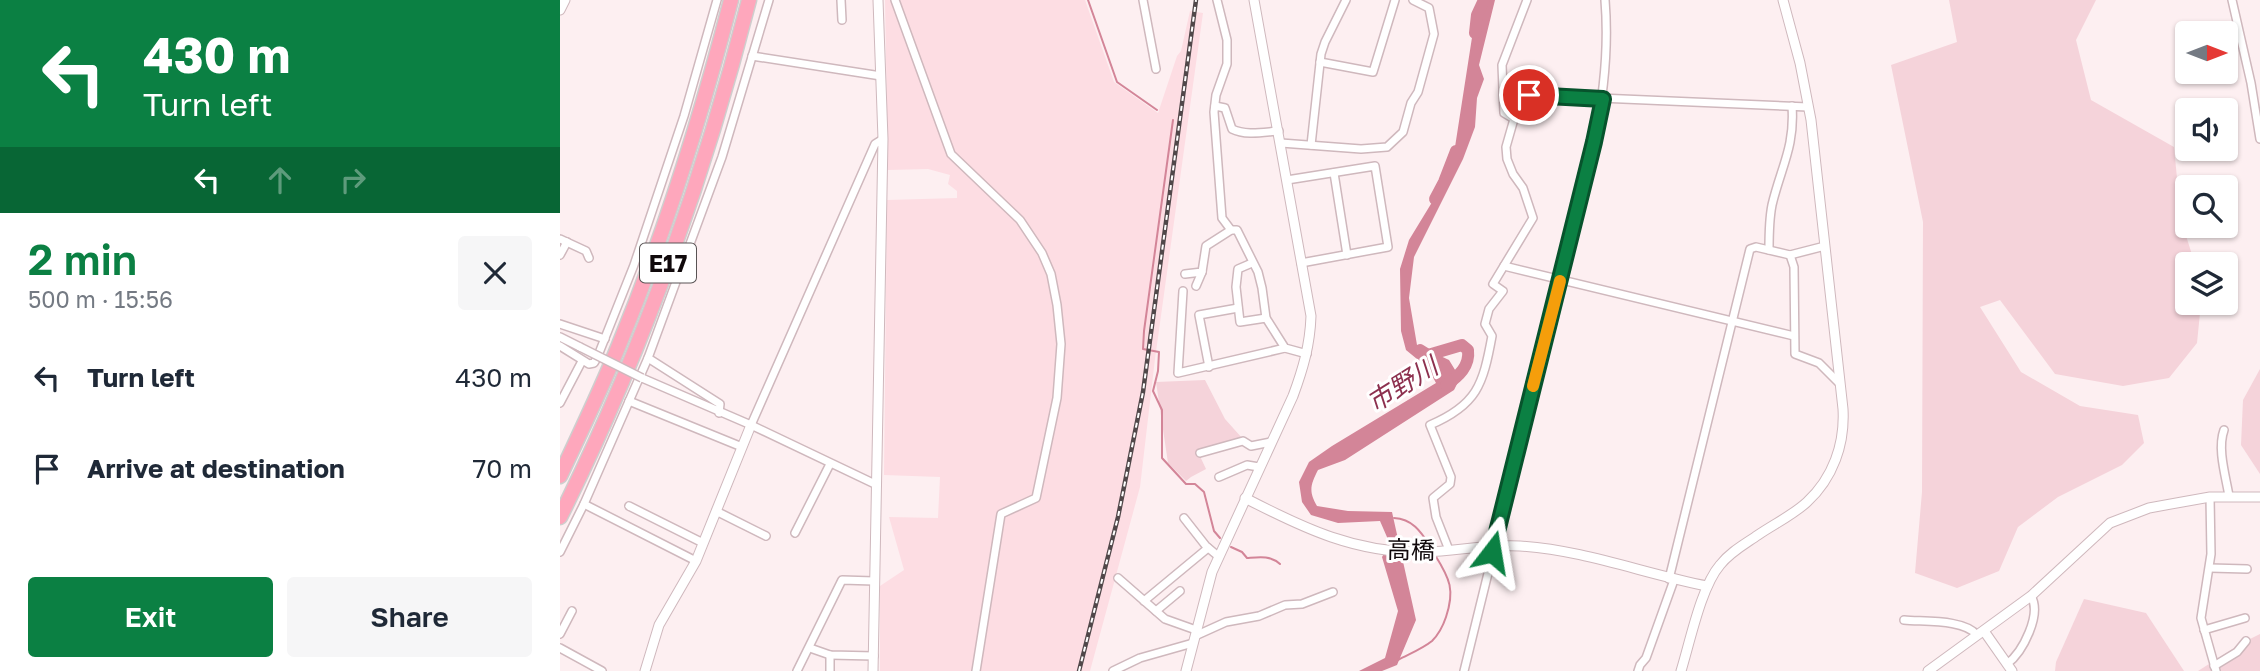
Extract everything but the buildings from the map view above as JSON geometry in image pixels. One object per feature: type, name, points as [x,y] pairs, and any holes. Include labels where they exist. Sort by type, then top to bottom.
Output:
[{"type":"highway","name":"E17","points":[[560,476],[619,346],[648,271],[703,106],[731,0]]},
{"type":"highway","name":"E17","points":[[560,517],[607,415],[658,292],[716,119],[749,0]]},
{"type":"street","points":[[560,10],[565,0]]},
{"type":"street","points":[[560,346],[589,364],[594,363],[605,339],[634,265],[680,128],[717,0]]},
{"type":"street","points":[[560,552],[648,358],[722,157],[769,0]]},
{"type":"street","points":[[841,0],[842,20]]},
{"type":"street","points":[[873,671],[883,139],[878,0]]},
{"type":"street","points":[[895,0],[951,154],[1020,220],[1042,253],[1051,274],[1057,305],[1061,344],[1057,398],[1036,498],[1001,514],[975,671]]},
{"type":"street","points":[[1143,0],[1156,69]]},
{"type":"street","points":[[1217,0],[1227,40],[1227,64],[1214,106],[1220,205],[1222,218],[1231,230]]},
{"type":"street","points":[[1186,671],[1205,593],[1218,556],[1293,396],[1307,354],[1311,316],[1254,0]]},
{"type":"street","points":[[1311,145],[1320,62],[1325,42],[1346,0]]},
{"type":"street","points":[[1320,62],[1373,72],[1395,0]]},
{"type":"street","points":[[1281,143],[1361,149],[1387,147],[1403,132],[1411,103],[1418,92],[1434,34],[1429,8],[1413,0]]},
{"type":"street","points":[[1449,550],[1436,517],[1433,498],[1450,484],[1451,477],[1430,425],[1453,414],[1469,401],[1478,389],[1492,336],[1485,324],[1489,309],[1503,291],[1493,284],[1533,218],[1523,188],[1507,159],[1506,147],[1514,119],[1504,113],[1502,65],[1527,0]]},
{"type":"street","points":[[1464,671],[1603,99],[1606,59],[1605,0]]},
{"type":"street","points":[[1681,671],[1707,586],[1719,565],[1734,551],[1807,502],[1828,477],[1842,438],[1844,424],[1840,384],[1808,107],[1800,63],[1783,0]]},
{"type":"street","points":[[2232,0],[2251,83],[2260,139]]},
{"type":"street","points":[[752,56],[881,76]]},
{"type":"street","points":[[1505,94],[1808,107]]},
{"type":"street","points":[[1214,106],[1225,108],[1232,129],[1237,132],[1279,131]]},
{"type":"street","points":[[1769,250],[1772,205],[1789,151],[1793,128],[1792,106]]},
{"type":"street","points":[[645,671],[659,625],[696,561],[751,425],[875,144],[883,139]]},
{"type":"street","points":[[1287,180],[1375,166],[1388,247],[1301,263]]},
{"type":"street","points":[[1334,173],[1347,254]]},
{"type":"street","points":[[1196,286],[1202,272],[1206,246],[1231,230],[1237,230],[1258,272],[1266,318],[1285,348]]},
{"type":"street","points":[[560,255],[563,240],[586,251],[589,258]]},
{"type":"street","points":[[1638,671],[1646,658],[1672,579],[1750,249],[1756,247],[1790,254],[1825,246]]},
{"type":"street","points":[[1790,254],[1794,267],[1794,354],[1819,363],[1840,384]]},
{"type":"street","points":[[1252,263],[1238,269],[1236,287],[1240,322],[1266,318]]},
{"type":"street","points":[[1504,266],[1794,336]]},
{"type":"street","points":[[1185,274],[1202,272]]},
{"type":"street","points":[[1183,291],[1178,373],[1285,348],[1307,354]]},
{"type":"street","points":[[1209,367],[1199,315],[1238,308]]},
{"type":"street","points":[[560,324],[605,339]]},
{"type":"street","points":[[560,337],[642,378],[751,425],[877,485]]},
{"type":"street","points":[[648,358],[720,404],[719,413]]},
{"type":"street","points":[[560,403],[582,360]]},
{"type":"street","points":[[629,401],[742,447]]},
{"type":"street","points":[[2224,430],[2222,447],[2229,496]]},
{"type":"street","points":[[1200,453],[1243,441],[1251,446],[1271,442]]},
{"type":"street","points":[[795,533],[830,464]]},
{"type":"street","points":[[1219,477],[1247,465],[1259,467]]},
{"type":"street","points":[[2210,497],[2210,568],[2201,609],[2204,631],[2215,668],[2237,652],[2246,641]]},
{"type":"street","points":[[1928,671],[2031,596],[2110,523],[2149,508],[2210,497],[2260,497]]},
{"type":"street","name":"高橋","points":[[1245,498],[1300,527],[1329,538],[1373,549],[1425,552],[1493,546],[1542,549],[1707,586]]},
{"type":"street","points":[[584,504],[696,561]]},
{"type":"street","points":[[629,506],[703,543]]},
{"type":"street","points":[[716,511],[766,536]]},
{"type":"street","points":[[1184,518],[1208,548],[1218,556]]},
{"type":"street","points":[[1144,601],[1208,548]]},
{"type":"street","points":[[2210,568],[2247,569]]},
{"type":"street","points":[[1118,578],[1165,619],[1195,636]]},
{"type":"street","points":[[797,671],[842,580],[874,581]]},
{"type":"street","points":[[1156,611],[1180,591]]},
{"type":"street","points":[[1113,671],[1226,622],[1259,616],[1285,605],[1302,604],[1333,592]]},
{"type":"street","points":[[2010,668],[2031,629],[2034,601],[2031,596]]},
{"type":"street","points":[[560,634],[572,611]]},
{"type":"street","points":[[2204,631],[2245,618]]},
{"type":"street","points":[[1904,620],[1963,625],[1980,633],[2010,668]]},
{"type":"street","points":[[560,648],[603,671]]},
{"type":"street","points":[[810,648],[830,655],[874,656]]},
{"type":"street","points":[[830,655],[830,671]]},
{"type":"shaded area","points":[[885,0],[1085,0],[1114,82],[1158,113],[1181,51],[1190,11],[1203,13],[1140,487],[1090,671],[880,671],[880,586],[904,570],[889,517],[938,518],[940,477],[884,475],[887,200],[957,198],[957,191],[948,184],[950,175],[928,169],[888,170]]},
{"type":"shaded area","points":[[1482,0],[1495,0],[1479,65],[1484,79],[1477,98],[1475,127],[1463,159],[1414,257],[1409,298],[1417,345],[1449,360],[1460,378],[1454,390],[1345,460],[1318,470],[1312,484],[1312,496],[1317,506],[1348,511],[1392,512],[1416,620],[1397,665],[1382,671],[1359,671],[1385,658],[1398,611],[1382,557],[1390,544],[1380,521],[1338,523],[1311,515],[1302,502],[1299,482],[1309,462],[1436,383],[1428,368],[1406,350],[1401,331],[1400,269],[1409,240],[1448,176],[1473,31]]},
{"type":"shaded area","points":[[1949,0],[2096,0],[2076,40],[2091,100],[2174,147],[2177,175],[2175,238],[2187,238],[2191,252],[2175,252],[2175,315],[2200,315],[2197,343],[2169,378],[2123,386],[2055,374],[2000,300],[1980,307],[2021,372],[2080,406],[2138,415],[2144,443],[2122,465],[2058,497],[2018,527],[1999,571],[1957,588],[1915,573],[1922,492],[1923,222],[1891,65],[1957,42]]},
{"type":"shaded area","points":[[2260,369],[2260,474],[2241,445],[2243,400]]},
{"type":"shaded area","points":[[1205,380],[1225,419],[1242,438],[1198,452],[1206,469],[1186,481],[1168,463],[1156,382]]},
{"type":"shaded area","points":[[2084,599],[2146,613],[2184,671],[2055,671],[2056,662]]},
{"type":"shaded area","points":[[2260,634],[2260,671],[2198,671],[2242,643]]},
{"type":"waterway","points":[[1088,0],[1117,82],[1157,110]]},
{"type":"waterway","name":"市野川","points":[[1475,33],[1477,15],[1484,0]]},
{"type":"waterway","points":[[1173,120],[1143,349],[1159,352],[1153,391],[1162,410],[1162,458],[1186,484],[1195,484],[1204,492],[1214,531],[1220,538]]},
{"type":"waterway","name":"市野川","points":[[1435,199],[1456,151]]},
{"type":"waterway","name":"市野川","points":[[1420,350],[1428,355],[1462,345],[1468,350],[1463,370],[1446,385]]},
{"type":"waterway","points":[[1394,518],[1406,521],[1420,531],[1431,547]]},
{"type":"waterway","points":[[1231,547],[1242,552],[1247,558],[1268,558],[1280,564]]},
{"type":"waterway","points":[[1398,660],[1432,641],[1446,617],[1450,585],[1435,555]]},
{"type":"railway","points":[[1079,671],[1118,517],[1143,392],[1196,0]]},
{"type":"slow traffic","points":[[1533,386],[1560,281]]},
{"type":"route","points":[[1492,552],[1603,99],[1529,95]]}]
